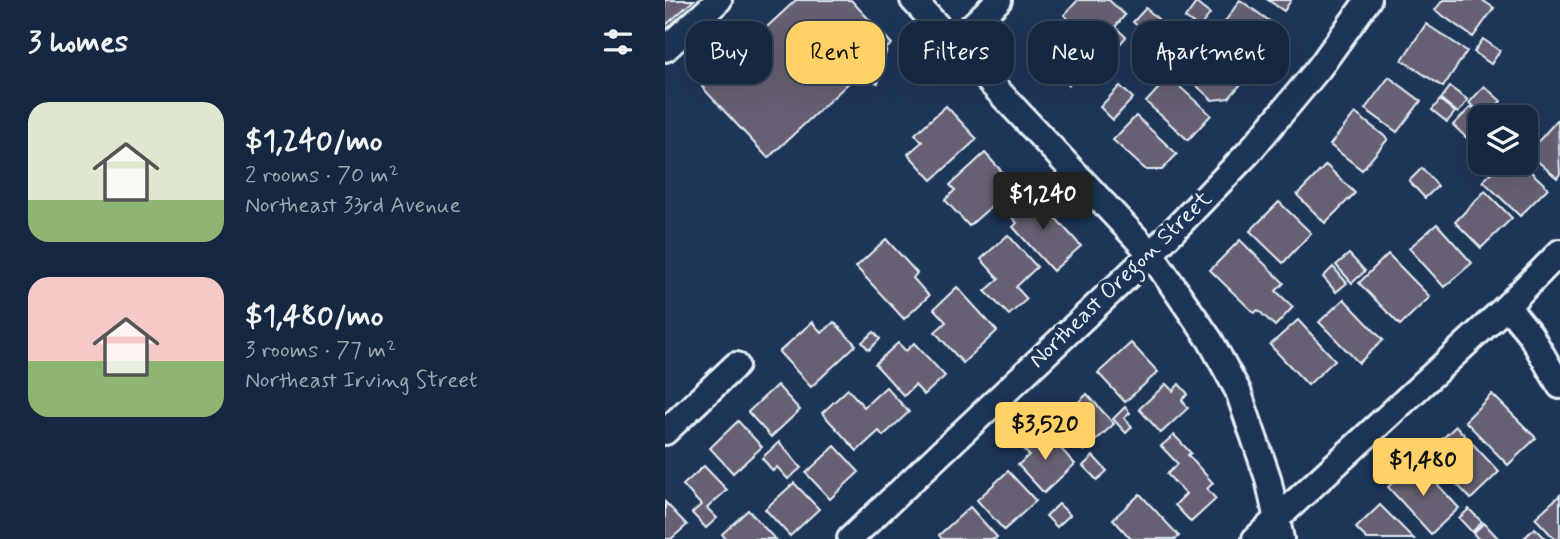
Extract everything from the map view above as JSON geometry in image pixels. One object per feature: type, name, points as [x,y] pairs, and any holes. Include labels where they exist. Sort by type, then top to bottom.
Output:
[{"type":"street","points":[[665,50],[719,0]]},
{"type":"street","points":[[913,0],[933,21]]},
{"type":"street","points":[[977,21],[999,0]]},
{"type":"street","name":"Northeast Oregon Street","points":[[850,539],[1151,254],[1249,152],[1319,68],[1368,0]]},
{"type":"street","points":[[992,84],[1151,254],[1197,321],[1238,391],[1268,478],[1279,529]]},
{"type":"street","points":[[1255,539],[1279,529],[1560,253]]},
{"type":"street","points":[[1507,306],[1530,334],[1560,386]]},
{"type":"street","points":[[665,432],[736,365]]},
{"type":"building","points":[[665,0],[694,0],[665,26]]},
{"type":"building","points":[[796,0],[851,0],[871,21],[786,21],[786,84],[847,84],[768,158],[702,87],[705,84],[772,84],[772,22]]},
{"type":"building","points":[[1078,0],[1109,0],[1125,15],[1118,23],[1118,21],[1071,21],[1064,15]]},
{"type":"building","points":[[1240,0],[1270,21],[1225,21]]},
{"type":"building","points":[[1268,0],[1291,0],[1284,11]]},
{"type":"building","points":[[1443,0],[1482,0],[1494,8],[1473,37],[1435,10]]},
{"type":"building","points":[[1196,3],[1210,14],[1204,21],[1189,21],[1185,18]]},
{"type":"building","points":[[1146,8],[1159,20],[1158,21],[1134,21]]},
{"type":"building","points":[[1426,24],[1467,51],[1443,87],[1402,60]]},
{"type":"building","points":[[1118,30],[1126,37],[1118,46]]},
{"type":"building","points":[[885,36],[892,44],[887,48],[885,56]]},
{"type":"building","points":[[1483,39],[1500,51],[1491,64],[1474,52]]},
{"type":"building","points":[[1389,77],[1421,101],[1397,132],[1365,109]]},
{"type":"building","points":[[1163,84],[1177,84],[1211,115],[1188,140],[1146,102]]},
{"type":"building","points":[[1195,84],[1241,84],[1229,98],[1212,100]]},
{"type":"building","points":[[1120,86],[1133,98],[1113,120],[1100,107]]},
{"type":"building","points":[[1484,86],[1501,101],[1498,105],[1469,103]]},
{"type":"building","points":[[1450,87],[1468,100],[1458,113],[1441,99]]},
{"type":"building","points":[[1440,100],[1455,112],[1447,122],[1432,110]]},
{"type":"building","points":[[946,106],[977,139],[932,180],[908,154],[922,142],[915,134]]},
{"type":"building","points":[[1468,110],[1468,139],[1453,125]]},
{"type":"building","points":[[1355,113],[1388,139],[1362,170],[1330,145]]},
{"type":"building","points":[[1136,116],[1177,154],[1162,170],[1146,170],[1113,140]]},
{"type":"building","points":[[1558,119],[1560,174],[1557,178],[1538,162],[1538,142]]},
{"type":"building","points":[[985,153],[1005,175],[993,187],[1002,197],[969,226],[945,200],[955,190],[950,185]]},
{"type":"building","points":[[1326,165],[1355,193],[1325,223],[1297,195]]},
{"type":"building","points":[[1422,168],[1438,186],[1425,198],[1409,181]]},
{"type":"building","points":[[1489,175],[1534,175],[1548,188],[1520,216],[1483,181]]},
{"type":"building","points":[[1031,191],[1081,246],[1053,271],[1013,227],[1017,223],[1008,213]]},
{"type":"building","points":[[1485,191],[1512,218],[1481,248],[1455,222]]},
{"type":"building","points":[[1279,202],[1311,233],[1283,263],[1250,231]]},
{"type":"building","points":[[1437,224],[1472,263],[1444,287],[1409,248]]},
{"type":"building","points":[[1008,235],[1037,267],[1016,287],[1027,299],[1009,315],[985,291],[999,279],[981,259]]},
{"type":"building","points":[[886,239],[917,273],[913,278],[929,296],[904,319],[856,267]]},
{"type":"building","points":[[1240,240],[1284,283],[1276,291],[1293,307],[1275,326],[1258,310],[1254,313],[1210,270]]},
{"type":"building","points":[[1349,254],[1365,271],[1352,283],[1336,265]]},
{"type":"building","points":[[1388,254],[1430,297],[1400,325],[1359,283]]},
{"type":"building","points":[[1333,267],[1347,283],[1336,292],[1323,277]]},
{"type":"building","points":[[957,287],[997,331],[963,363],[935,332],[946,322],[934,309]]},
{"type":"building","points":[[1344,299],[1383,340],[1359,363],[1319,322]]},
{"type":"building","points":[[1298,320],[1335,360],[1308,385],[1270,345]]},
{"type":"building","points":[[812,322],[822,333],[834,322],[856,345],[811,387],[779,352]]},
{"type":"building","points":[[874,332],[880,339],[869,350],[862,342]]},
{"type":"building","points":[[898,343],[906,351],[914,343],[945,376],[924,395],[915,385],[904,396],[875,364]]},
{"type":"building","points":[[1131,343],[1158,372],[1125,402],[1098,373]]},
{"type":"building","points":[[1166,384],[1173,391],[1179,384],[1188,394],[1182,400],[1188,408],[1161,433],[1139,409]]},
{"type":"building","points":[[777,385],[800,410],[771,437],[748,412]]},
{"type":"building","points":[[886,387],[909,412],[883,436],[879,431],[857,451],[822,413],[848,389],[864,407]]},
{"type":"building","points":[[1087,394],[1114,424],[1084,451],[1057,422]]},
{"type":"building","points":[[1492,394],[1536,438],[1508,465],[1465,421]]},
{"type":"building","points":[[1125,407],[1130,413],[1124,418],[1132,427],[1126,433],[1113,419]]},
{"type":"building","points":[[738,421],[762,447],[733,473],[710,448]]},
{"type":"building","points":[[1456,426],[1499,472],[1471,499],[1427,453]]},
{"type":"building","points":[[1044,430],[1075,464],[1044,493],[1018,465],[1029,455],[1023,449]]},
{"type":"building","points":[[1174,435],[1213,483],[1207,489],[1216,499],[1191,522],[1175,505],[1186,494],[1167,474],[1178,464],[1161,446]]},
{"type":"building","points":[[779,442],[801,468],[788,479],[777,467],[773,471],[762,458]]},
{"type":"building","points":[[835,446],[859,472],[830,499],[806,473]]},
{"type":"building","points":[[1093,456],[1107,471],[1097,480],[1083,466]]},
{"type":"building","points":[[1416,461],[1459,508],[1431,534],[1388,487]]},
{"type":"building","points":[[704,466],[727,490],[707,508],[717,518],[706,528],[692,513],[701,505],[683,485]]},
{"type":"building","points":[[1008,471],[1036,501],[1004,530],[977,500]]},
{"type":"building","points":[[794,483],[819,509],[790,536],[765,509]]},
{"type":"building","points":[[1140,494],[1179,536],[1176,539],[1131,539],[1113,519]]},
{"type":"building","points":[[1560,495],[1560,539],[1555,539],[1535,518]]},
{"type":"building","points":[[665,502],[687,525],[671,539],[665,539]]},
{"type":"building","points":[[1059,504],[1070,515],[1057,527],[1046,516]]},
{"type":"building","points":[[1380,505],[1414,539],[1367,539],[1356,528]]},
{"type":"building","points":[[970,507],[997,537],[942,539],[939,535]]},
{"type":"building","points":[[1469,509],[1482,522],[1472,532],[1459,518]]},
{"type":"building","points":[[748,510],[775,539],[726,539],[722,534]]},
{"type":"building","points":[[1484,523],[1497,539],[1478,539],[1473,533]]},
{"type":"building","points":[[1535,528],[1546,539],[1523,539]]}]
